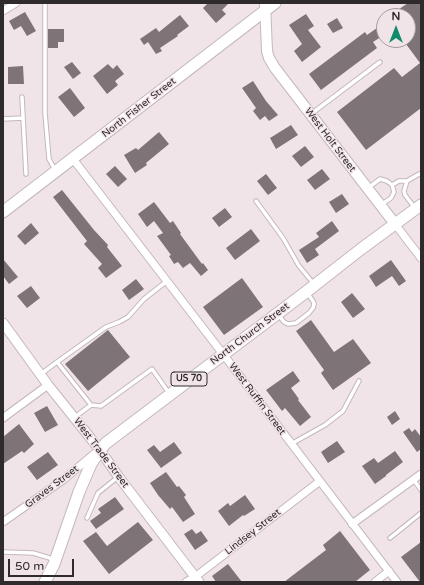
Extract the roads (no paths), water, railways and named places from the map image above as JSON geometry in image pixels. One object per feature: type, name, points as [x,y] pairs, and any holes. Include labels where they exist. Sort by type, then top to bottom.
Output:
[{"type":"main road","name":"North Fisher Street","points":[[3,212],[265,7],[275,3]]},
{"type":"main road","name":"West Holt Street","points":[[265,7],[266,44],[269,58],[274,68],[395,224]]},
{"type":"main road","name":"North Church Street","points":[[45,582],[91,464],[106,443],[360,249],[418,207]]},
{"type":"street","points":[[3,11],[16,3]]},
{"type":"street","name":"West Ruffin Street","points":[[73,158],[397,582]]},
{"type":"street","name":"West Holt Street","points":[[395,224],[421,258]]},
{"type":"street","name":"West Trade Street","points":[[3,323],[48,385],[75,417],[197,580]]},
{"type":"street","points":[[3,418],[48,385]]},
{"type":"street","name":"Graves Street","points":[[3,522],[63,480],[100,450]]},
{"type":"street","points":[[352,524],[421,474]]},
{"type":"street","name":"Lindsey Street","points":[[186,582],[197,580],[320,481]]},
{"type":"street","points":[[375,582],[389,571]]},
{"type":"lane","points":[[45,3],[45,113],[49,159],[56,171]]},
{"type":"lane","points":[[311,114],[380,62]]},
{"type":"lane","points":[[22,97],[26,174]]},
{"type":"lane","points":[[3,119],[23,118]]},
{"type":"lane","points":[[392,185],[399,181],[407,181],[421,174]]},
{"type":"lane","points":[[367,188],[380,179],[388,181],[392,185],[394,192],[391,198],[380,205]]},
{"type":"lane","points":[[407,181],[404,191],[405,195],[418,207]]},
{"type":"lane","points":[[256,201],[283,238],[299,266],[310,288],[314,304],[309,313],[296,323],[288,324],[284,322],[278,313]]},
{"type":"lane","points":[[41,374],[106,327],[128,317],[144,299],[167,281]]},
{"type":"lane","points":[[58,362],[91,405]]},
{"type":"lane","points":[[75,417],[91,405],[101,406],[152,369],[170,394]]},
{"type":"lane","points":[[291,444],[325,425],[343,410],[359,381]]},
{"type":"lane","points":[[87,518],[98,493],[118,476]]},
{"type":"lane","points":[[413,479],[421,490]]},
{"type":"lane","points":[[390,538],[421,512]]},
{"type":"lane","points":[[3,552],[34,553],[55,559]]}]
